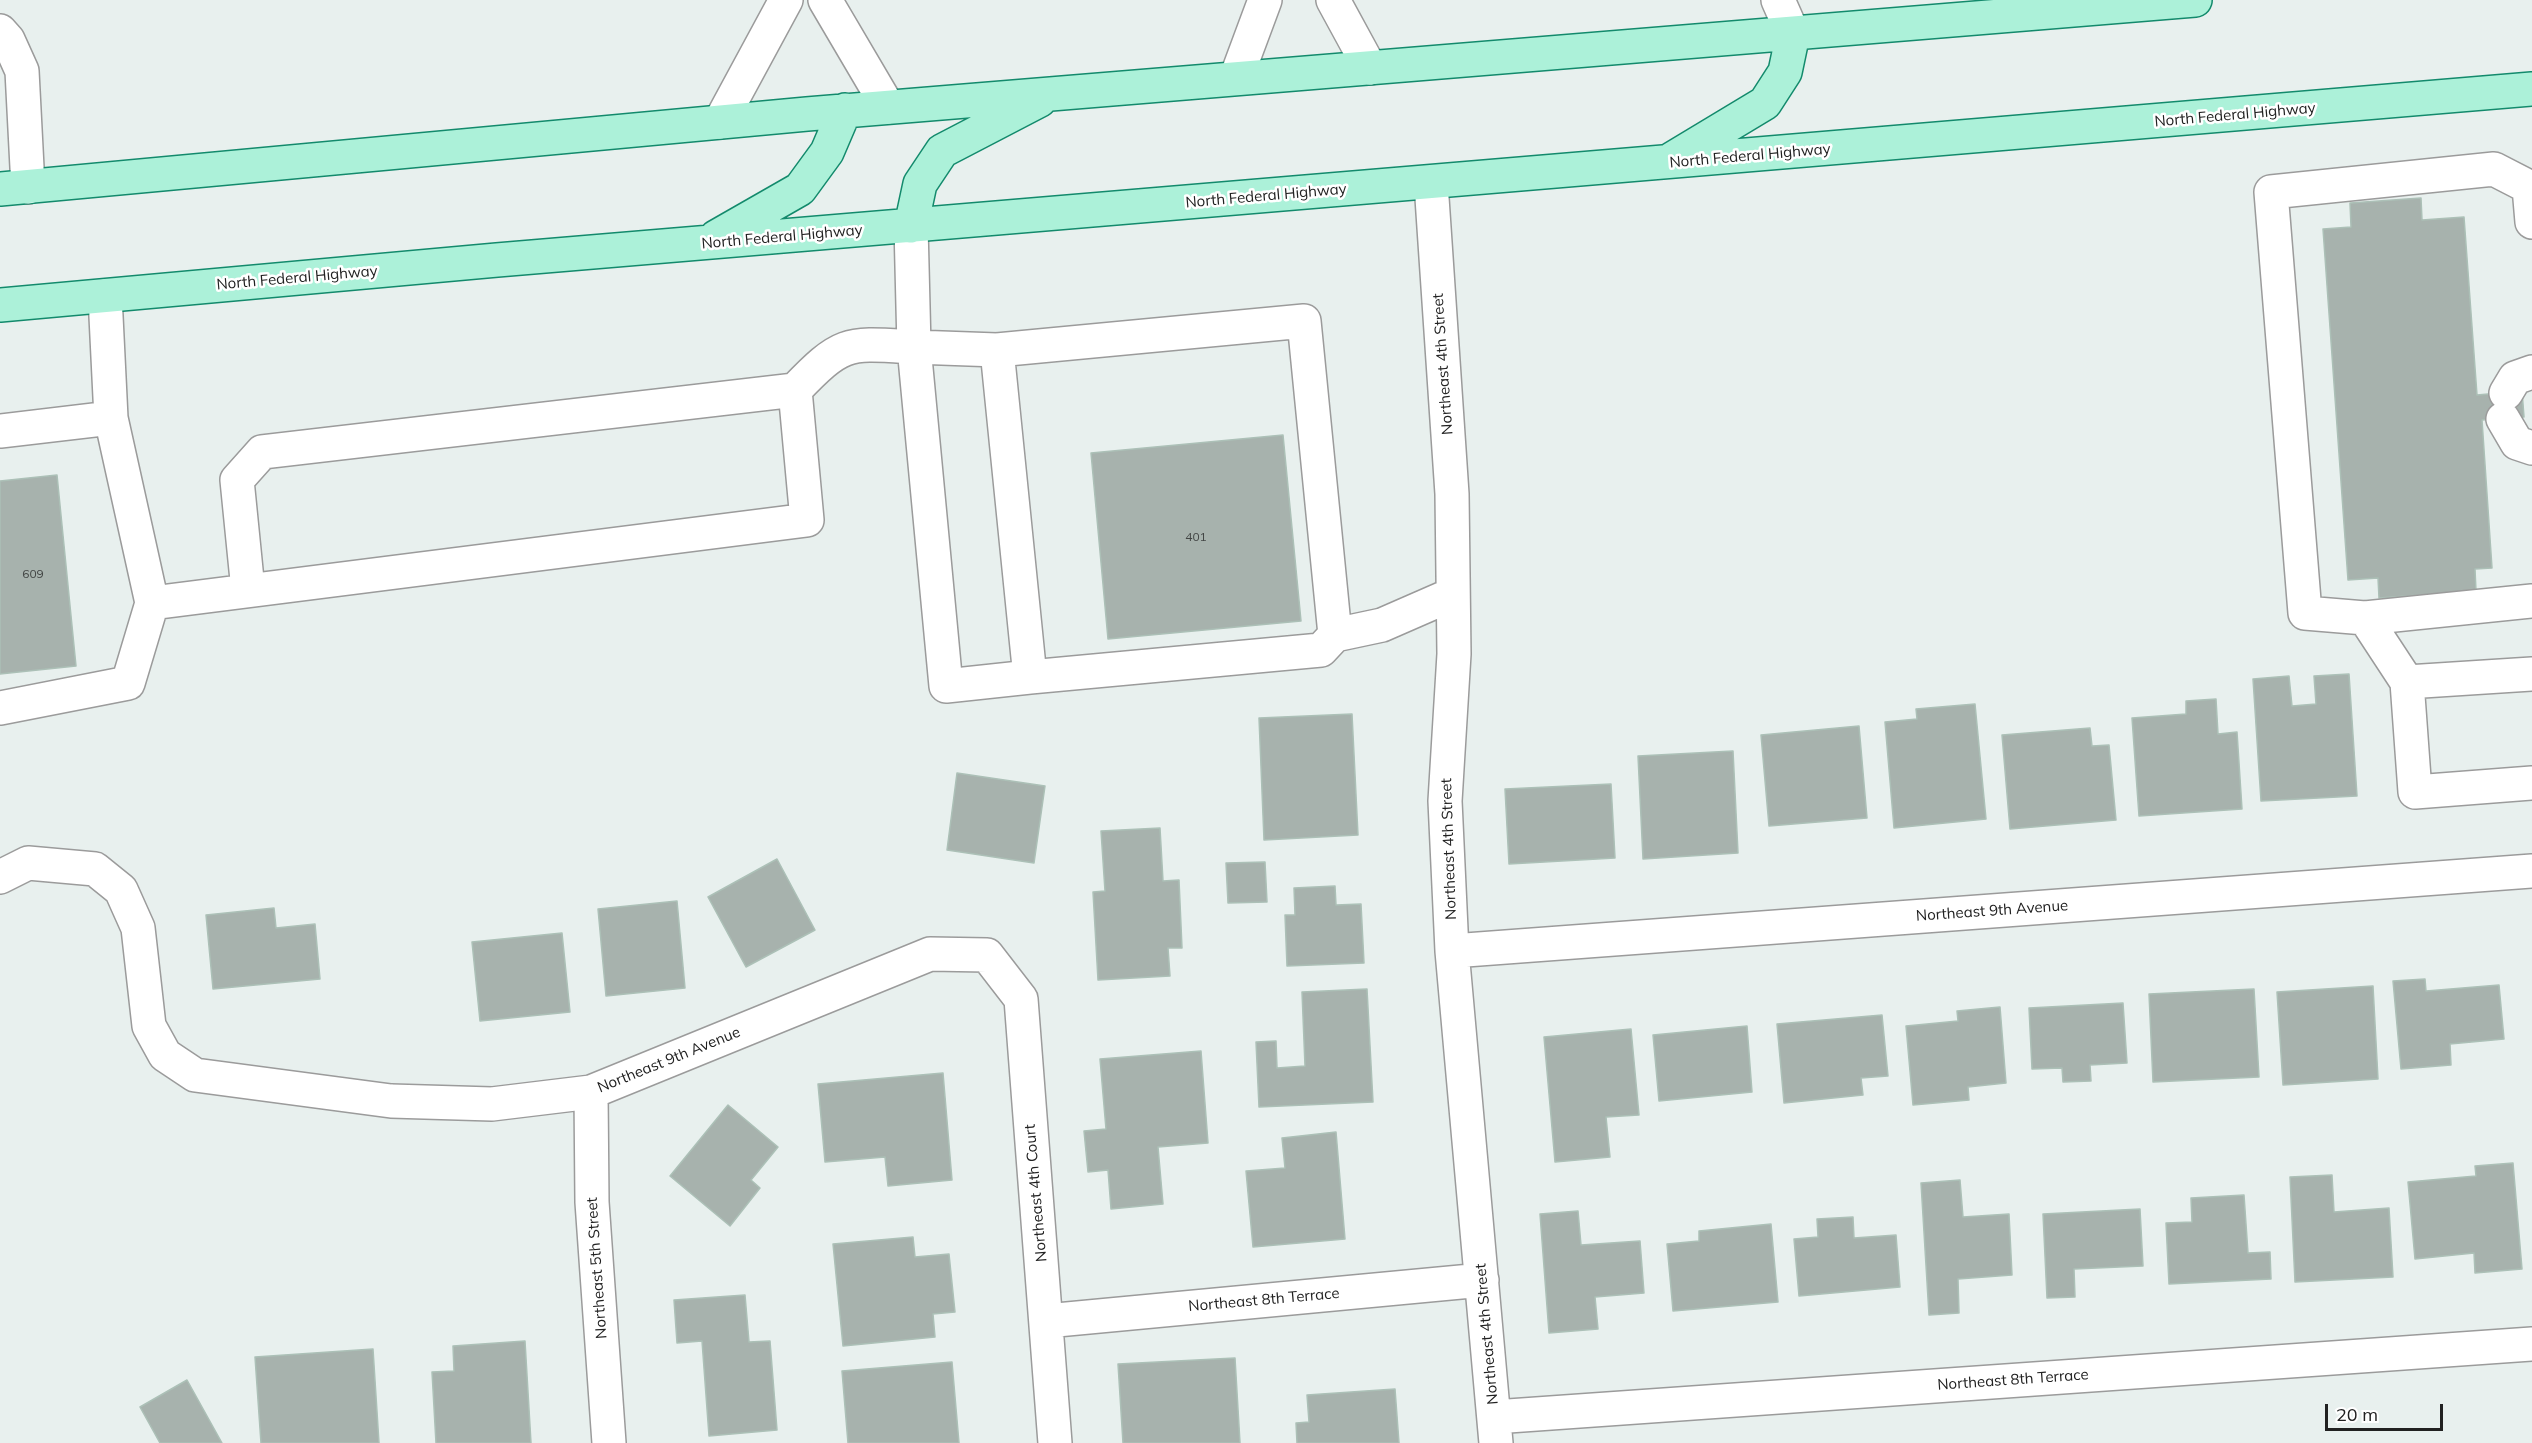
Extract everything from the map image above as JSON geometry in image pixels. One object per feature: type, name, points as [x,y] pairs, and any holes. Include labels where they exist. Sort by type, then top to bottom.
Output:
[{"type":"main road","points":[[14,188],[845,110],[2195,0]]},
{"type":"main road","points":[[1665,163],[1765,103],[1785,72],[1793,34]]},
{"type":"main road","name":"North Federal Highway","points":[[0,305],[2532,89]]},
{"type":"main road","points":[[911,226],[920,184],[942,151],[1052,94]]},
{"type":"main road","points":[[706,243],[800,189],[827,152],[845,110]]},
{"type":"street","points":[[720,122],[786,0]]},
{"type":"street","points":[[825,0],[888,107]]},
{"type":"street","points":[[1236,78],[1265,0]]},
{"type":"street","points":[[1333,0],[1370,68]]},
{"type":"street","points":[[1778,0],[1793,34]]},
{"type":"street","points":[[1791,0],[1793,34]]},
{"type":"street","points":[[0,31],[8,40],[22,71],[14,188]]},
{"type":"street","points":[[2532,222],[2529,187],[2494,169],[2271,192],[2305,613],[2365,618],[2532,600]]},
{"type":"street","name":"Northeast 4th Street","points":[[1431,183],[1452,494],[1454,654],[1445,801],[1452,951],[1495,1430]]},
{"type":"street","points":[[911,226],[914,347],[946,686],[1321,650],[1335,635],[1382,625],[1453,594]]},
{"type":"street","points":[[0,708],[128,683],[152,603],[111,418],[105,296]]},
{"type":"street","points":[[248,590],[237,480],[262,452],[795,390],[821,363],[846,347],[859,344],[997,350],[1304,321],[1335,635]]},
{"type":"street","points":[[997,350],[1030,677]]},
{"type":"street","points":[[2532,372],[2515,378],[2504,406],[2517,443],[2532,448]]},
{"type":"street","points":[[152,603],[807,520],[795,390]]},
{"type":"street","points":[[0,431],[111,418]]},
{"type":"street","points":[[2365,618],[2407,682],[2415,792],[2532,783]]},
{"type":"street","points":[[2407,682],[2532,674]]},
{"type":"street","name":"Northeast 9th Avenue","points":[[0,877],[28,863],[95,869],[121,890],[138,928],[149,1026],[165,1055],[195,1075],[391,1101],[492,1104],[591,1092],[930,954],[987,955]]},
{"type":"street","name":"Northeast 9th Avenue","points":[[1452,951],[2532,871]]},
{"type":"street","name":"Northeast 4th Court","points":[[987,955],[1021,999],[1055,1443]]},
{"type":"street","name":"Northeast 5th Street","points":[[591,1092],[592,1202],[609,1443]]},
{"type":"street","name":"Northeast 8th Terrace","points":[[1046,1321],[1482,1280]]},
{"type":"street","name":"Northeast 8th Terrace","points":[[1495,1430],[2532,1344]]},
{"type":"building","points":[[2421,198],[2422,220],[2464,217],[2477,395],[2522,391],[2524,417],[2482,420],[2492,568],[2475,569],[2476,591],[2379,598],[2378,578],[2348,580],[2323,229],[2351,227],[2350,203]]},
{"type":"building","points":[[1283,435],[1301,621],[1108,639],[1091,453]]},
{"type":"building","points":[[57,475],[76,666],[0,674],[0,481]]},
{"type":"building","points":[[2349,674],[2357,796],[2261,801],[2253,679],[2289,676],[2292,706],[2316,704],[2314,676]]},
{"type":"building","points":[[2216,699],[2218,734],[2237,732],[2242,809],[2139,816],[2132,718],[2186,714],[2186,701]]},
{"type":"building","points":[[1975,704],[1986,819],[1894,828],[1885,722],[1917,719],[1916,709]]},
{"type":"building","points":[[1352,714],[1358,835],[1264,840],[1259,718]]},
{"type":"building","points":[[1859,726],[1867,818],[1769,826],[1761,735]]},
{"type":"building","points":[[2090,728],[2092,746],[2109,745],[2116,820],[2010,829],[2002,735]]},
{"type":"building","points":[[1733,751],[1738,853],[1643,859],[1638,756]]},
{"type":"building","points":[[957,773],[1045,786],[1034,863],[947,850]]},
{"type":"building","points":[[1611,784],[1615,858],[1509,864],[1505,789]]},
{"type":"building","points":[[1160,828],[1163,881],[1179,880],[1182,948],[1168,948],[1170,976],[1098,980],[1093,892],[1105,891],[1101,831]]},
{"type":"building","points":[[777,859],[815,930],[746,967],[708,897]]},
{"type":"building","points":[[1265,862],[1267,902],[1228,903],[1226,863]]},
{"type":"building","points":[[1335,886],[1336,905],[1361,904],[1364,963],[1287,966],[1285,915],[1295,915],[1294,888]]},
{"type":"building","points":[[677,901],[685,988],[606,996],[598,909]]},
{"type":"building","points":[[274,908],[276,928],[315,924],[320,979],[213,989],[206,915]]},
{"type":"building","points":[[562,933],[570,1012],[480,1021],[472,942]]},
{"type":"building","points":[[2425,979],[2426,991],[2499,985],[2504,1039],[2450,1044],[2451,1065],[2401,1069],[2393,981]]},
{"type":"building","points":[[2373,986],[2378,1079],[2283,1085],[2277,992]]},
{"type":"building","points":[[1367,989],[1373,1102],[1259,1107],[1256,1042],[1276,1041],[1277,1068],[1305,1066],[1302,992]]},
{"type":"building","points":[[2254,989],[2259,1077],[2153,1082],[2149,994]]},
{"type":"building","points":[[2123,1003],[2127,1063],[2090,1065],[2091,1081],[2063,1082],[2062,1068],[2032,1069],[2029,1008]]},
{"type":"building","points":[[2000,1007],[2006,1083],[1968,1087],[1969,1100],[1913,1105],[1906,1026],[1958,1021],[1957,1011]]},
{"type":"building","points":[[1882,1015],[1888,1076],[1861,1078],[1863,1095],[1784,1103],[1777,1024]]},
{"type":"building","points":[[1747,1026],[1752,1092],[1659,1101],[1653,1035]]},
{"type":"building","points":[[1631,1029],[1639,1115],[1606,1117],[1610,1157],[1555,1162],[1544,1037]]},
{"type":"building","points":[[1201,1051],[1208,1143],[1158,1147],[1163,1204],[1111,1209],[1108,1170],[1088,1172],[1084,1131],[1106,1129],[1100,1059]]},
{"type":"building","points":[[943,1073],[952,1180],[888,1186],[885,1157],[825,1162],[818,1084]]},
{"type":"building","points":[[728,1105],[778,1147],[751,1180],[760,1188],[730,1226],[670,1176]]},
{"type":"building","points":[[1336,1132],[1345,1239],[1253,1247],[1246,1171],[1285,1168],[1282,1138]]},
{"type":"building","points":[[2513,1163],[2522,1269],[2475,1273],[2474,1253],[2415,1259],[2408,1182],[2476,1176],[2475,1166]]},
{"type":"building","points":[[2332,1175],[2334,1212],[2389,1208],[2393,1277],[2295,1282],[2290,1177]]},
{"type":"building","points":[[1960,1180],[1963,1217],[2009,1214],[2012,1275],[1958,1279],[1959,1313],[1929,1315],[1921,1183]]},
{"type":"building","points":[[2244,1195],[2248,1253],[2270,1252],[2271,1279],[2169,1284],[2166,1223],[2192,1222],[2191,1198]]},
{"type":"building","points":[[2140,1209],[2143,1266],[2074,1269],[2075,1297],[2047,1298],[2043,1214]]},
{"type":"building","points":[[1578,1211],[1581,1245],[1640,1241],[1644,1293],[1595,1297],[1598,1329],[1549,1333],[1540,1214]]},
{"type":"building","points":[[1853,1217],[1854,1238],[1896,1235],[1900,1287],[1799,1296],[1794,1239],[1818,1237],[1817,1219]]},
{"type":"building","points":[[1771,1224],[1778,1302],[1673,1311],[1667,1244],[1699,1241],[1699,1231]]},
{"type":"building","points":[[913,1237],[915,1257],[949,1254],[955,1312],[933,1314],[935,1337],[843,1346],[833,1244]]},
{"type":"building","points":[[745,1295],[749,1342],[770,1341],[777,1430],[709,1436],[702,1341],[677,1343],[674,1300]]},
{"type":"building","points":[[525,1341],[531,1443],[436,1443],[432,1372],[454,1371],[453,1346]]},
{"type":"building","points":[[373,1349],[379,1443],[261,1443],[255,1357]]},
{"type":"building","points":[[1235,1358],[1240,1443],[1123,1443],[1118,1364]]},
{"type":"building","points":[[952,1362],[959,1443],[848,1443],[842,1371]]},
{"type":"building","points":[[187,1380],[222,1443],[160,1443],[140,1407]]},
{"type":"building","points":[[1395,1389],[1399,1443],[1297,1443],[1296,1423],[1309,1422],[1307,1395]]}]
